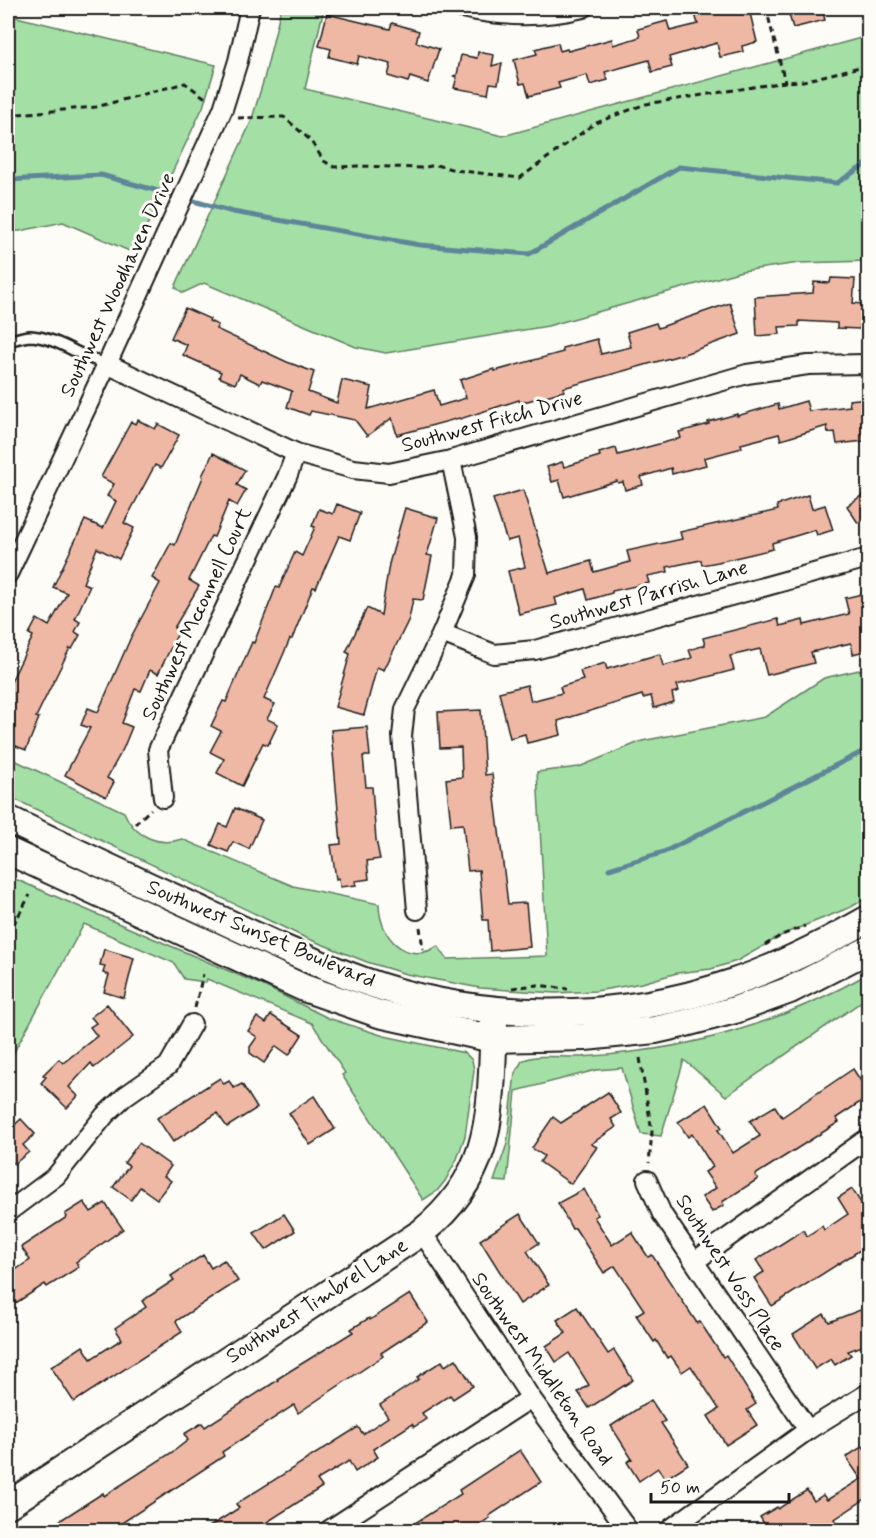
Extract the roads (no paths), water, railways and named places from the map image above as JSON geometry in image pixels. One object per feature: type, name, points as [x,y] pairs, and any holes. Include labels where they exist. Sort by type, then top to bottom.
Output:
[{"type":"main road","name":"Southwest Sunset Boulevard","points":[[8,819],[329,968],[398,991],[458,1005],[500,999],[560,1011],[608,1009],[699,993],[732,983],[809,952],[868,919]]},
{"type":"main road","name":"Southwest Sunset Boulevard","points":[[8,852],[304,988],[379,1014],[493,1039],[585,1037],[655,1030],[682,1024],[735,1010],[790,990],[868,950]]},
{"type":"main road","name":"Southwest Timbrel Lane","points":[[8,1505],[422,1232],[449,1208],[475,1169],[481,1154],[488,1115],[493,1039],[500,999]]},
{"type":"street","name":"Southwest Woodhaven Drive","points":[[8,574],[107,364],[222,109],[238,61],[250,8]]},
{"type":"street","points":[[462,8],[497,14],[536,16],[584,8]]},
{"type":"street","name":"Southwest Fitch Drive","points":[[107,364],[296,453],[353,469],[389,473],[451,460],[747,374],[808,365],[868,364]]},
{"type":"street","name":"Southwest Mcconnell Court","points":[[163,798],[158,750],[287,477],[296,453]]},
{"type":"street","points":[[417,910],[402,736],[405,709],[442,633],[466,575],[467,537],[451,460]]},
{"type":"street","name":"Southwest Parrish Lane","points":[[442,633],[494,654],[535,650],[868,558]]},
{"type":"street","points":[[8,1212],[56,1176],[105,1115],[125,1096],[168,1066],[192,1024]]},
{"type":"street","points":[[695,1261],[868,1138]]},
{"type":"street","name":"Southwest Voss Place","points":[[647,1180],[662,1214],[808,1430]]},
{"type":"street","name":"Southwest Middleton Road","points":[[422,1232],[531,1398],[628,1530]]},
{"type":"street","points":[[669,1530],[808,1430],[868,1393]]},
{"type":"street","points":[[329,1530],[531,1398]]},
{"type":"lane","points":[[8,340],[31,336],[62,344],[97,362],[107,364]]},
{"type":"waterway","points":[[8,180],[101,175],[233,212],[420,245],[529,254],[679,167],[837,183],[868,163]]},
{"type":"waterway","points":[[609,869],[664,852],[868,749]]}]
